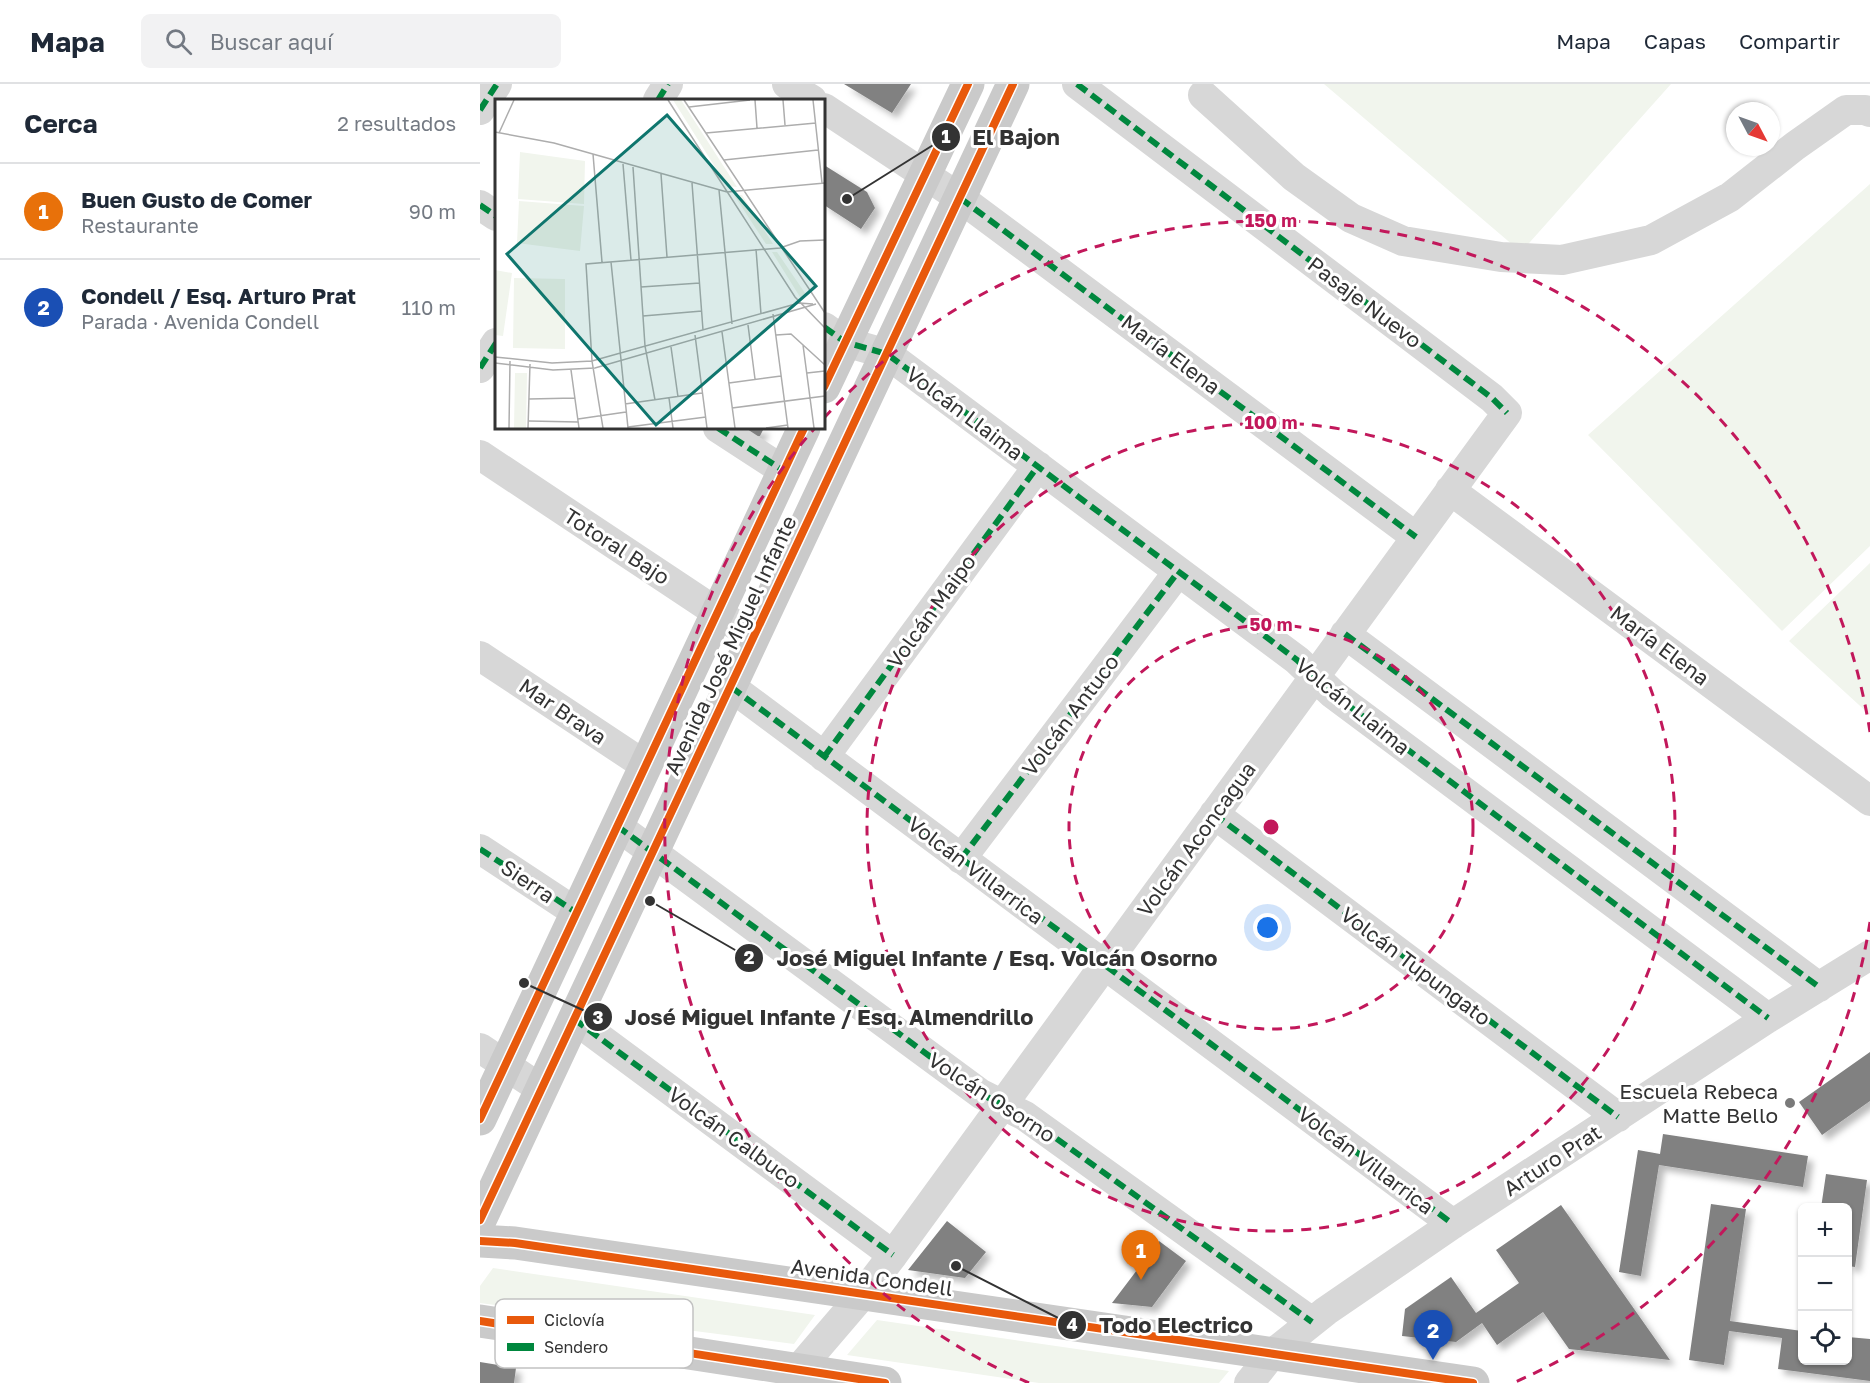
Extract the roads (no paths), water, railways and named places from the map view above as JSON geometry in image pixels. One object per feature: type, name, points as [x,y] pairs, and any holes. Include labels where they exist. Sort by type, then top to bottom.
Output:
[{"type":"main road","points":[[825,382],[834,334],[923,175],[968,84]]},
{"type":"main road","name":"Avenida José Miguel Infante","points":[[480,1220],[1013,84]]},
{"type":"main road","name":"Avenida José Miguel Infante","points":[[480,1119],[493,1056],[577,913],[804,429]]},
{"type":"main road","name":"Avenida Condell","points":[[480,1241],[515,1244],[1473,1383]]},
{"type":"main road","points":[[480,1321],[495,1324]]},
{"type":"main road","points":[[693,1358],[796,1376],[885,1383]]},
{"type":"street","points":[[480,110],[497,84]]},
{"type":"street","points":[[659,99],[669,84]]},
{"type":"street","points":[[787,84],[810,99]]},
{"type":"street","name":"Pasaje Nuevo","points":[[1077,84],[1492,398],[1507,413]]},
{"type":"street","points":[[1203,95],[1294,177],[1351,218],[1404,241],[1501,257],[1562,260],[1651,240],[1730,197],[1846,110],[1870,112]]},
{"type":"street","name":"María Elena","points":[[825,109],[960,198],[1416,537]]},
{"type":"street","points":[[480,205],[495,215]]},
{"type":"street","name":"Volcán Llaima","points":[[834,334],[887,354],[1297,660],[1333,694],[1768,1018]]},
{"type":"street","points":[[480,368],[495,345]]},
{"type":"street","name":"Volcán Aconcagua","points":[[796,1376],[893,1255],[1507,413]]},
{"type":"street","points":[[719,429],[784,471]]},
{"type":"street","name":"Totoral Bajo","points":[[480,455],[754,637]]},
{"type":"street","name":"Volcán Maipo","points":[[824,757],[1038,466]]},
{"type":"street","name":"María Elena","points":[[1450,490],[1870,801]]},
{"type":"street","name":"Volcán Antuco","points":[[961,859],[1178,572]]},
{"type":"street","points":[[1344,634],[1819,987]]},
{"type":"street","name":"Mar Brava","points":[[480,656],[646,766]]},
{"type":"street","name":"Volcán Villarrica","points":[[730,687],[1453,1224]]},
{"type":"street","name":"Volcán Tupungato","points":[[1214,814],[1618,1118]]},
{"type":"street","name":"Volcán Osorno","points":[[617,826],[981,1094],[1025,1116],[1312,1322]]},
{"type":"street","name":"Sierra","points":[[480,849],[577,913]]},
{"type":"street","name":"Arturo Prat","points":[[1249,1383],[1272,1354],[1312,1322],[1453,1224],[1768,1018],[1870,955]]},
{"type":"street","name":"Volcán Calbuco","points":[[574,1020],[893,1255]]},
{"type":"street","points":[[493,1056],[542,1089]]},
{"type":"place","name":"El Bajon","points":[[847,199]]},
{"type":"place","name":"José Miguel Infante / Esq. Volcán Osorno","points":[[650,901]]},
{"type":"place","name":"José Miguel Infante / Esq. Almendrillo","points":[[524,983]]},
{"type":"place","name":"Escuela Rebeca Matte Bello","points":[[1790,1103]]},
{"type":"place","name":"Todo Electrico","points":[[956,1266]]},
{"type":"place","name":"Buen Gusto de Comer","points":[[1141,1280]]},
{"type":"place","name":"Condell / Esq. Arturo Prat","points":[[1433,1360]]}]
